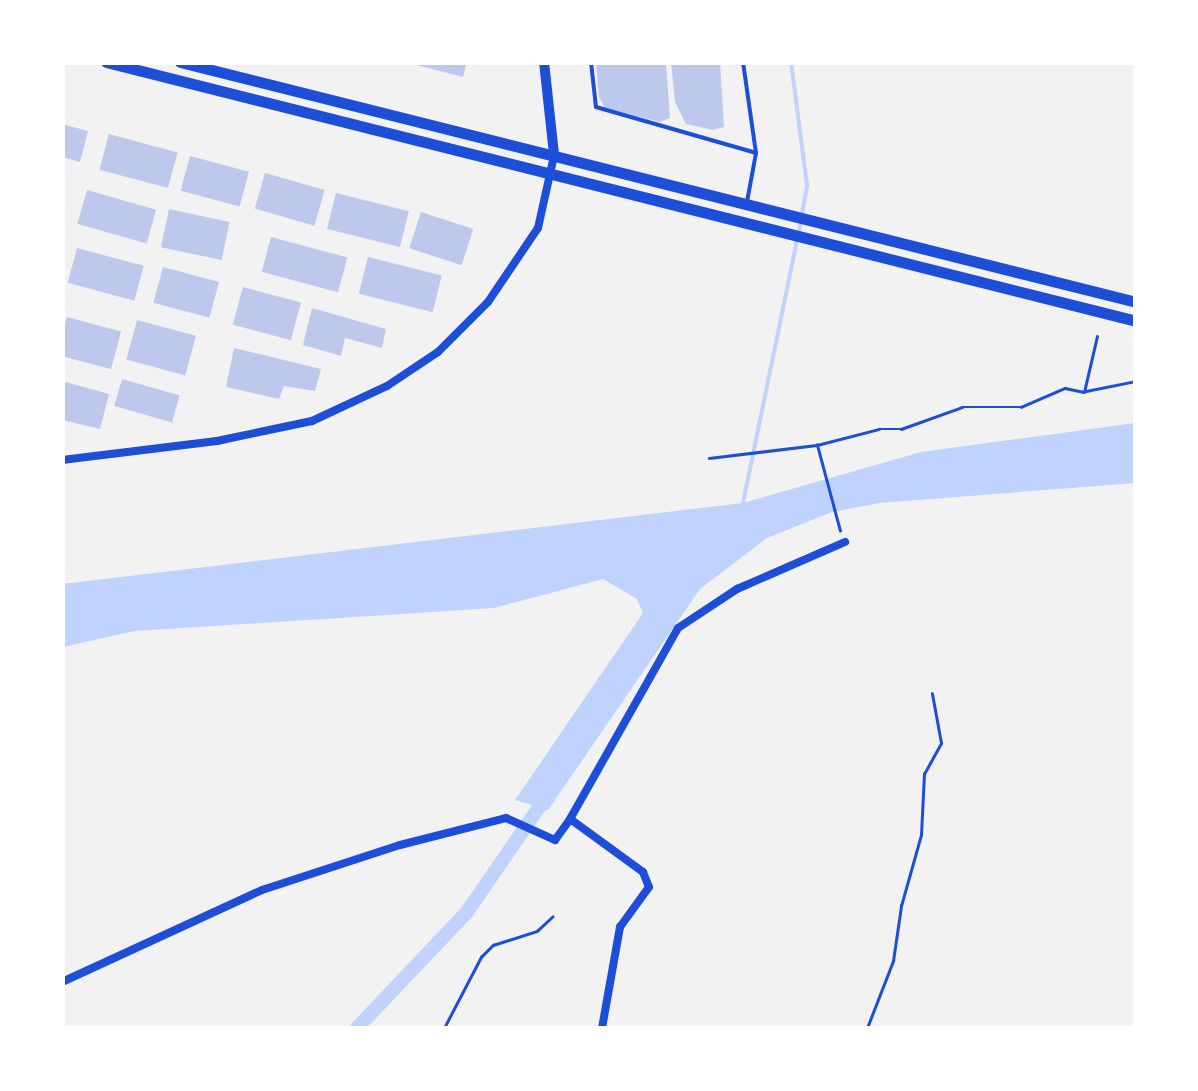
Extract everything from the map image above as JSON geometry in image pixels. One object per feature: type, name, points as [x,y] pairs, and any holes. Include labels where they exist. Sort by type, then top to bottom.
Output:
[{"type":"main road","points":[[106,62],[1136,322]]},
{"type":"main road","points":[[180,62],[1136,302]]},
{"type":"street","points":[[62,460],[217,440],[312,421],[387,386],[438,352],[488,302],[538,228],[554,154],[544,62]]},
{"type":"street","points":[[62,982],[262,890],[400,845],[506,818],[555,840],[678,628],[737,588],[846,542]]},
{"type":"street","points":[[570,819],[643,872],[649,887],[620,926],[602,1028]]},
{"type":"lane","points":[[590,62],[596,107],[756,153]]},
{"type":"lane","points":[[743,62],[756,153],[748,202]]},
{"type":"path","points":[[1084,392],[1097,336]]},
{"type":"path","points":[[708,458],[817,445],[879,429],[901,429],[962,407],[1022,407],[1065,388],[1084,392],[1136,381]]},
{"type":"path","points":[[817,445],[832,512],[846,542]]},
{"type":"path","points":[[866,1028],[893,961],[902,906],[921,835],[924,774],[941,744],[932,694]]},
{"type":"path","points":[[444,1028],[481,957],[493,945],[537,931],[552,917]]},
{"type":"water","points":[[1135,423],[1135,483],[880,503],[832,512],[767,538],[700,589],[548,810],[515,800],[643,613],[637,599],[603,579],[494,608],[135,631],[63,647],[62,584],[743,503],[921,452]]},
{"type":"building","points":[[405,62],[467,62],[463,77]]},
{"type":"building","points":[[596,62],[666,62],[670,118],[660,122],[605,108],[599,97]]},
{"type":"building","points":[[671,62],[720,62],[724,127],[713,130],[686,124],[675,102]]},
{"type":"building","points":[[62,124],[88,131],[80,162],[62,157]]},
{"type":"building","points":[[109,134],[178,152],[168,188],[99,170]]},
{"type":"building","points":[[190,156],[249,172],[240,207],[181,191]]},
{"type":"building","points":[[265,173],[325,190],[314,226],[255,209]]},
{"type":"building","points":[[87,190],[156,210],[147,243],[77,224]]},
{"type":"building","points":[[336,193],[409,211],[400,247],[327,229]]},
{"type":"building","points":[[169,209],[230,222],[222,260],[161,247]]},
{"type":"building","points":[[421,212],[473,229],[462,265],[409,248]]},
{"type":"building","points":[[271,237],[347,257],[338,292],[262,272]]},
{"type":"building","points":[[77,248],[144,266],[134,301],[68,283]]},
{"type":"building","points":[[368,257],[442,275],[433,312],[359,294]]},
{"type":"building","points":[[163,267],[219,282],[209,318],[153,303]]},
{"type":"building","points":[[243,287],[301,303],[291,340],[233,325]]},
{"type":"building","points":[[312,308],[386,329],[382,348],[345,338],[341,356],[303,345]]},
{"type":"building","points":[[67,317],[121,331],[111,369],[62,356]]},
{"type":"building","points":[[137,320],[196,336],[185,375],[126,360]]},
{"type":"building","points":[[234,348],[321,369],[315,391],[284,386],[279,399],[226,387]]},
{"type":"building","points":[[122,379],[180,396],[172,422],[114,406]]},
{"type":"building","points":[[62,381],[109,394],[100,429],[62,420]]},
{"type":"waterway","points":[[791,62],[807,186],[799,231]]},
{"type":"waterway","points":[[743,503],[797,240]]},
{"type":"waterway","points":[[357,1028],[467,912],[548,794]]}]
